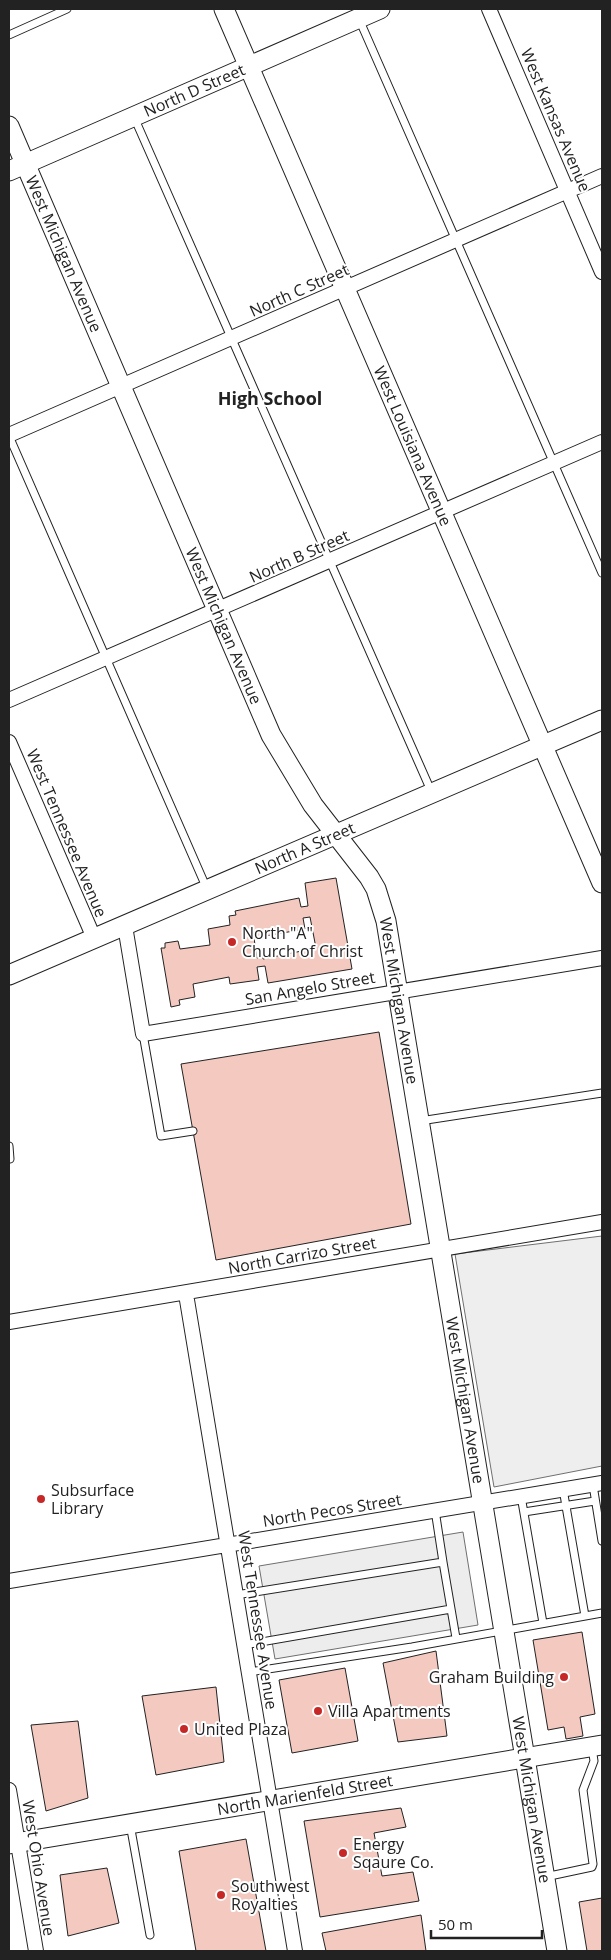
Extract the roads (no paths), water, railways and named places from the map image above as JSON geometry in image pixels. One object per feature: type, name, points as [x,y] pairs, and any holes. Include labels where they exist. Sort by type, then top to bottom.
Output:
[{"type":"street","name":"West Louisiana Avenue","points":[[224,9],[602,883]]},
{"type":"street","name":"North D Street","points":[[17,167],[380,9]]},
{"type":"street","name":"West Kansas Avenue","points":[[489,9],[602,272]]},
{"type":"street","name":"West Michigan Avenue","points":[[9,126],[17,167],[121,386],[271,736],[313,805],[369,876],[376,889],[386,921],[396,991],[556,1951]]},
{"type":"street","name":"North C Street","points":[[9,436],[602,176]]},
{"type":"street","name":"North B Street","points":[[9,700],[602,442]]},
{"type":"street","name":"North A Street","points":[[9,975],[602,720]]},
{"type":"street","name":"West Tennessee Avenue","points":[[9,742],[94,938]]},
{"type":"street","name":"West Tennessee Avenue","points":[[125,926],[143,1034]]},
{"type":"street","name":"San Angelo Street","points":[[143,1034],[602,958]]},
{"type":"street","name":"North Carrizo Street","points":[[9,1322],[186,1294],[440,1248],[602,1222]]},
{"type":"street","name":"West Tennessee Avenue","points":[[186,1294],[295,1951]]},
{"type":"street","name":"North Pecos Street","points":[[9,1581],[598,1484]]},
{"type":"street","name":"North Marienfeld Street","points":[[13,1843],[597,1746]]},
{"type":"street","name":"West Ohio Avenue","points":[[9,1790],[13,1843],[36,1951]]},
{"type":"lane","points":[[9,35],[67,9]]},
{"type":"lane","points":[[359,18],[602,573]]},
{"type":"lane","points":[[134,116],[432,793]]},
{"type":"lane","points":[[9,436],[208,890]]},
{"type":"lane","points":[[143,1034],[161,1136],[193,1130]]},
{"type":"lane","points":[[418,1121],[602,1093]]},
{"type":"lane","points":[[9,1146],[9,1159]]},
{"type":"lane","points":[[598,1484],[595,1501],[602,1542]]},
{"type":"lane","points":[[563,1489],[585,1616]]},
{"type":"lane","points":[[521,1496],[543,1623]]},
{"type":"lane","points":[[524,1512],[595,1501]]},
{"type":"lane","points":[[435,1510],[456,1638]]},
{"type":"lane","points":[[236,1595],[443,1562]]},
{"type":"lane","points":[[244,1645],[451,1609]]},
{"type":"lane","points":[[249,1672],[602,1613]]},
{"type":"lane","points":[[544,1877],[592,1868],[583,1790],[594,1761],[597,1746]]},
{"type":"lane","points":[[130,1824],[150,1935]]},
{"type":"place","name":"North \"A\" Church of Christ","points":[[232,942]]},
{"type":"place","name":"Subsurface Library","points":[[41,1499]]},
{"type":"place","name":"Graham Building","points":[[564,1677]]},
{"type":"place","name":"Villa Apartments","points":[[318,1711]]},
{"type":"place","name":"United Plaza","points":[[184,1729]]},
{"type":"place","name":"Energy Sqaure Co.","points":[[343,1853]]},
{"type":"place","name":"Southwest Royalties","points":[[221,1895]]},
{"type":"district","name":"High School","points":[[270,399]]}]
